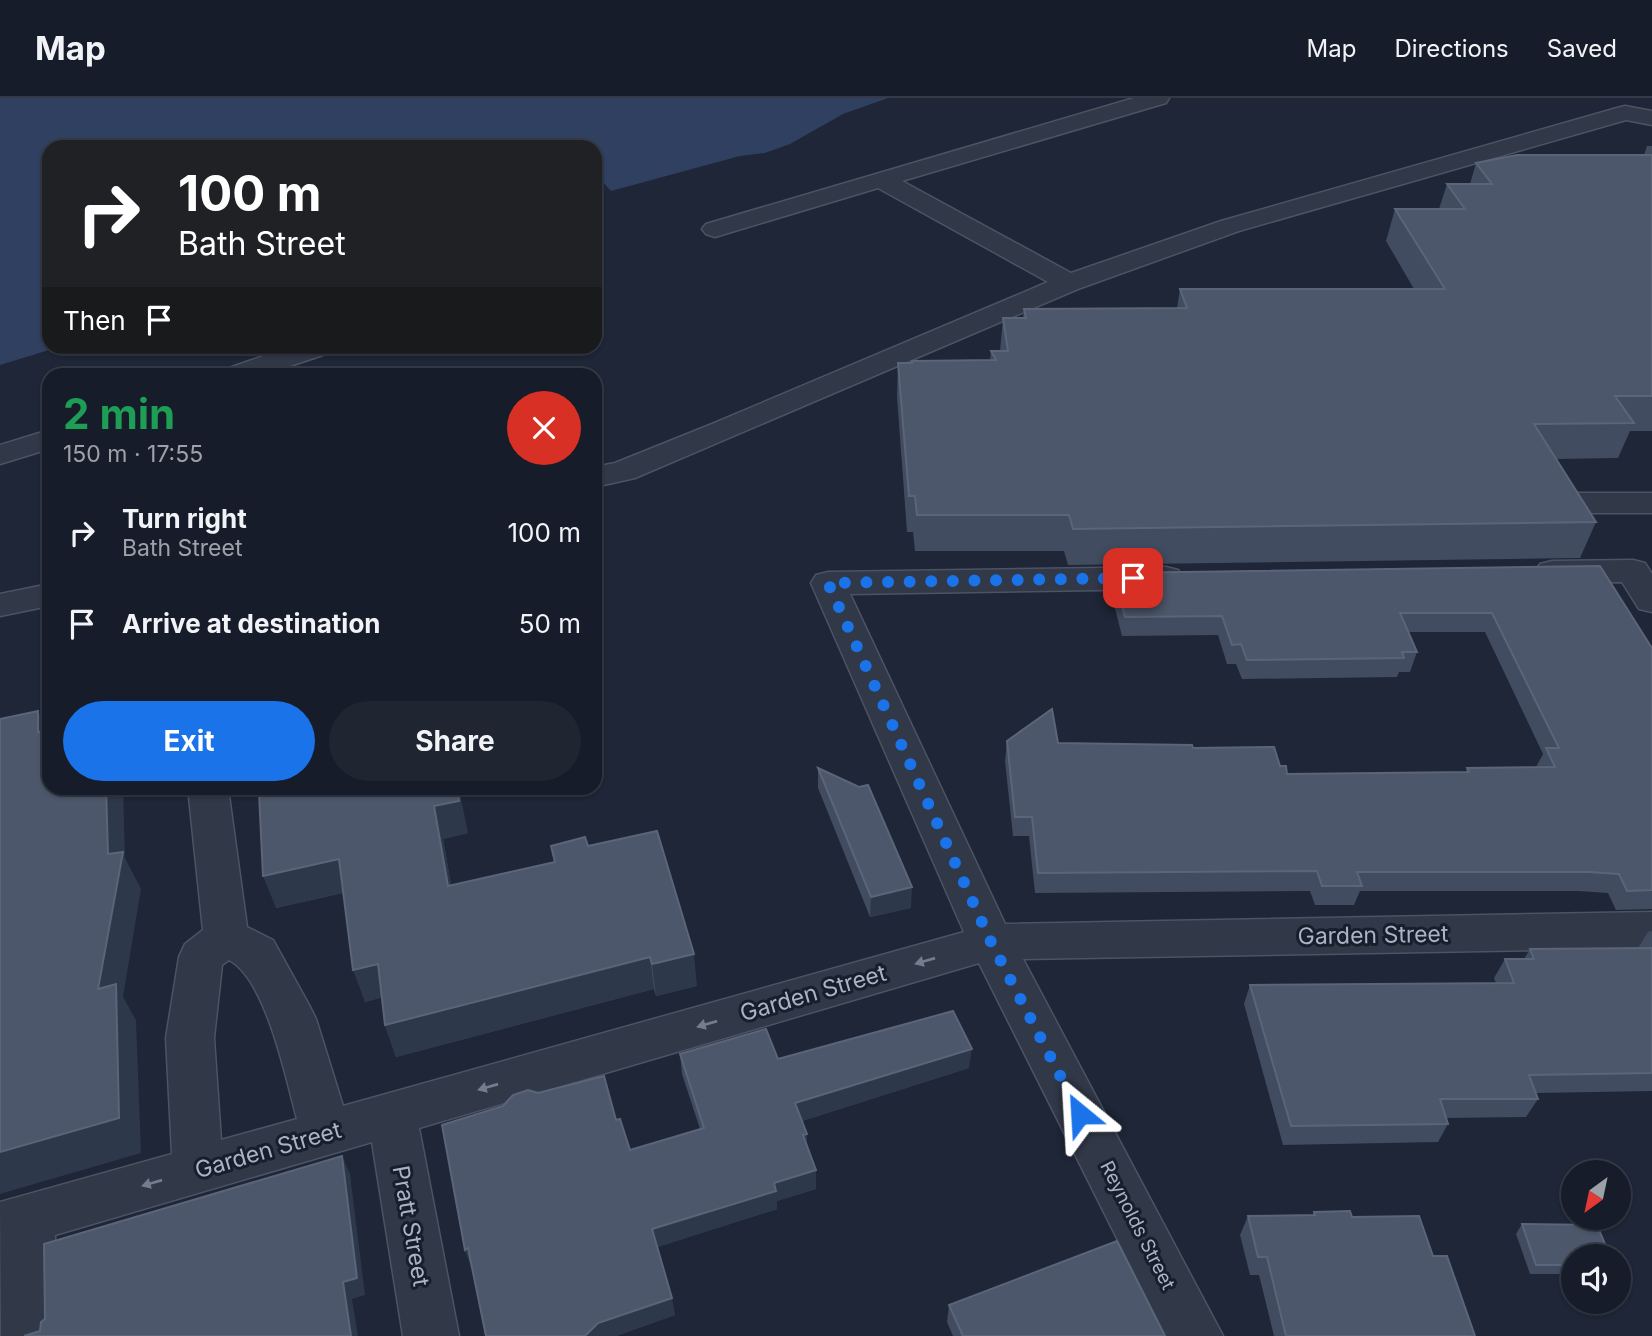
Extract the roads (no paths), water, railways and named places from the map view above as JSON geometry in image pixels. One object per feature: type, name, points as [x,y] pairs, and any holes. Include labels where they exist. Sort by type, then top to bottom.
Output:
[{"type":"street","points":[[715,229],[1158,98]]},
{"type":"street","points":[[602,476],[624,471],[723,431],[1069,283],[1230,226],[1625,113],[1652,118]]},
{"type":"street","points":[[881,180],[1069,283]]},
{"type":"street","points":[[257,368],[298,354]]},
{"type":"street","points":[[0,456],[42,441]]},
{"type":"street","points":[[1578,503],[1652,503]]},
{"type":"street","points":[[1522,573],[1633,571],[1652,601]]},
{"type":"street","name":"Reynolds Street","points":[[1195,1336],[991,942],[828,583],[1203,577]]},
{"type":"street","points":[[0,605],[42,596]]},
{"type":"street","points":[[209,795],[226,937]]},
{"type":"street","name":"Garden Street","points":[[15,1222],[991,942],[1652,930]]},
{"type":"street","points":[[226,937],[257,953],[293,1019],[326,1134]]},
{"type":"street","points":[[198,1170],[190,1038],[201,957],[226,937]]},
{"type":"street","name":"Pratt Street","points":[[392,1115],[431,1336]]},
{"type":"street","points":[[15,1222],[29,1336]]},
{"type":"water","points":[[0,98],[888,98],[843,114],[790,144],[765,153],[740,156],[611,191],[602,181],[602,140],[42,140],[42,352],[0,365]]}]
